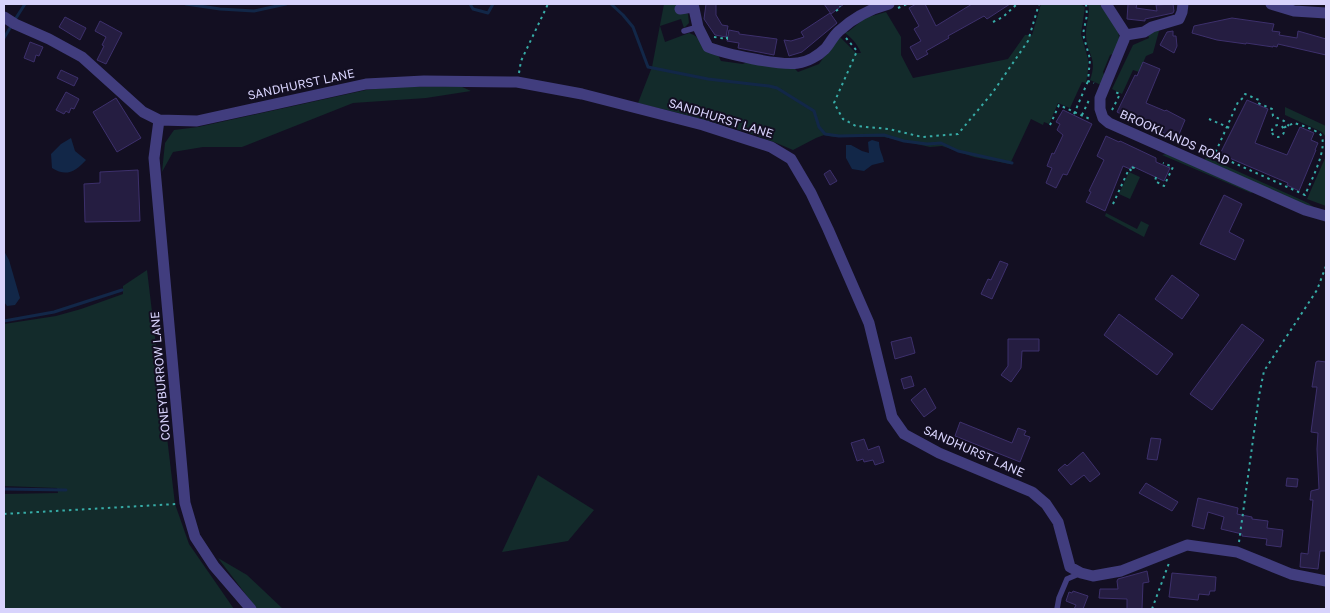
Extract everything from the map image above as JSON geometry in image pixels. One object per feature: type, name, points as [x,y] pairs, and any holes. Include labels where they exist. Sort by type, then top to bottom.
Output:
[{"type":"street","points":[[680,10],[693,5],[698,27],[708,47],[720,52],[796,64],[807,61],[824,50],[838,32],[854,18],[886,4]]},
{"type":"street","points":[[1106,4],[1126,35],[1144,32],[1152,27],[1179,19],[1183,4]]},
{"type":"street","points":[[1271,4],[1294,11],[1326,13]]},
{"type":"street","name":"SANDHURST LANE","points":[[4,18],[82,57],[143,112],[159,120],[197,121],[366,84],[424,81],[517,82],[582,94],[703,124],[771,147],[791,159],[811,193],[869,323],[892,417],[904,434],[939,452],[1032,492],[1046,504],[1058,522],[1070,567]]},
{"type":"street","name":"BROOKLANDS ROAD","points":[[1126,35],[1100,98],[1100,109],[1103,118],[1109,123],[1305,210],[1326,216]]},
{"type":"street","name":"CONEYBURROW LANE","points":[[159,120],[154,158],[185,503],[195,537],[214,566],[250,609]]},
{"type":"street","points":[[1070,567],[1092,576],[1121,571],[1187,544],[1238,552],[1291,574],[1307,579],[1326,581]]},
{"type":"lane","points":[[684,31],[698,27]]},
{"type":"lane","points":[[1057,609],[1059,598],[1068,579],[1070,567]]},
{"type":"lane","points":[[1068,579],[1081,573]]},
{"type":"path","points":[[517,82],[521,61],[548,4]]},
{"type":"path","points":[[993,22],[1003,17],[1017,4]]},
{"type":"path","points":[[838,32],[851,42],[857,51],[834,103],[843,119],[856,126],[889,129],[922,137],[958,134],[993,92],[1028,41],[1039,4]]},
{"type":"path","points":[[1075,113],[1088,81],[1090,59],[1084,34],[1087,15],[1086,4]]},
{"type":"path","points":[[836,11],[840,6]]},
{"type":"path","points":[[713,35],[727,39],[727,35]]},
{"type":"path","points":[[1088,81],[1105,88]]},
{"type":"path","points":[[1213,158],[1238,102],[1246,94],[1259,100],[1258,103],[1272,109],[1273,116],[1284,121],[1289,126]]},
{"type":"path","points":[[1050,125],[1059,105],[1096,122]]},
{"type":"path","points":[[1210,118],[1232,129]]},
{"type":"path","points":[[1214,154],[1305,195],[1323,154],[1323,139],[1320,134],[1294,123],[1283,128],[1274,126],[1273,134],[1278,137],[1281,136],[1283,128]]},
{"type":"path","points":[[1151,179],[1164,186],[1173,167],[1164,161],[1162,166]]},
{"type":"path","points":[[1113,204],[1129,169],[1133,170],[1134,168],[1131,167]]},
{"type":"path","points":[[1155,181],[1156,177]]},
{"type":"path","points":[[1238,552],[1258,396],[1264,371],[1317,290],[1326,266]]},
{"type":"path","points":[[4,514],[185,503]]},
{"type":"path","points":[[1152,609],[1173,549]]},
{"type":"green space","points":[[664,4],[685,4],[689,23],[684,28],[681,19],[660,26],[665,42],[689,33],[718,55],[721,61],[794,68],[798,72],[819,64],[839,36],[856,53],[861,53],[853,40],[842,31],[848,32],[865,18],[886,12],[901,37],[901,55],[913,78],[1008,59],[1025,35],[1032,35],[1041,4],[1080,4],[1085,7],[1081,34],[1088,59],[1086,83],[1082,82],[1070,108],[1058,103],[1049,124],[1044,122],[1043,125],[1031,119],[1010,164],[974,157],[942,146],[930,147],[884,137],[834,137],[824,135],[793,150],[736,129],[638,103],[652,67]]},
{"type":"green space","points":[[1088,4],[1100,5],[1116,27],[1119,38],[1116,53],[1110,55],[1103,72],[1105,77],[1101,85],[1090,80],[1093,61],[1086,36]]},
{"type":"green space","points":[[1158,29],[1153,53],[1146,56],[1139,72],[1133,70],[1122,94],[1112,89],[1133,45],[1149,38],[1148,35]]},
{"type":"green space","points":[[460,86],[471,91],[426,98],[353,103],[242,147],[203,147],[173,152],[162,172],[165,143],[174,130],[198,127],[366,90],[393,87]]},
{"type":"green space","points":[[1285,107],[1326,126],[1326,137],[1322,132],[1285,115]]},
{"type":"green space","points":[[1166,154],[1253,192],[1251,193],[1162,155]]},
{"type":"green space","points":[[1326,156],[1326,206],[1307,199]]},
{"type":"green space","points":[[1206,157],[1308,203],[1315,208],[1306,206],[1205,160]]},
{"type":"green space","points":[[1129,172],[1140,177],[1130,199],[1119,194]]},
{"type":"green space","points":[[1106,213],[1137,229],[1141,221],[1149,225],[1144,237],[1105,216]]},
{"type":"green space","points":[[147,270],[175,504],[189,544],[234,609],[4,609],[4,494],[58,493],[57,488],[4,486],[4,324],[56,316],[123,294],[123,286]]},
{"type":"green space","points":[[538,475],[594,510],[568,541],[502,552]]},
{"type":"green space","points":[[218,558],[247,575],[283,609],[257,609]]},
{"type":"water","points":[[71,138],[75,151],[86,160],[78,168],[70,172],[57,171],[52,168],[51,154],[61,144]]},
{"type":"water","points":[[872,140],[879,142],[884,162],[872,165],[864,171],[852,169],[846,158],[846,145],[851,145],[869,153],[868,142]]},
{"type":"water","points":[[4,251],[9,260],[20,298],[15,305],[7,306],[4,302]]},
{"type":"building","points":[[706,4],[716,4],[716,15],[722,25],[728,26],[726,37],[715,35],[704,19]]},
{"type":"building","points":[[824,4],[844,4],[831,14]]},
{"type":"building","points":[[916,4],[925,4],[936,26],[972,4],[1010,4],[987,19],[984,16],[948,36],[949,38],[926,51],[928,54],[917,60],[910,47],[921,41],[914,29],[919,26],[909,8]]},
{"type":"building","points":[[1128,4],[1137,4],[1136,8],[1157,11],[1156,5],[1173,4],[1174,11],[1173,13],[1145,19],[1145,21],[1127,19]]},
{"type":"building","points":[[830,13],[837,23],[802,52],[789,56],[784,40],[791,41],[804,37],[801,32]]},
{"type":"building","points":[[65,17],[86,28],[80,40],[59,27]]},
{"type":"building","points":[[1232,18],[1274,24],[1272,31],[1280,32],[1279,35],[1297,38],[1298,31],[1326,39],[1326,55],[1278,44],[1277,47],[1273,47],[1246,44],[1217,40],[1192,33],[1194,26]]},
{"type":"building","points":[[100,21],[122,33],[106,64],[97,60],[106,37],[95,31]]},
{"type":"building","points":[[729,30],[739,32],[739,34],[777,39],[774,55],[738,48],[739,43],[727,41]]},
{"type":"building","points":[[1173,31],[1173,36],[1176,36],[1177,46],[1174,53],[1160,45],[1167,32]]},
{"type":"building","points":[[30,42],[43,47],[39,56],[36,55],[34,62],[24,58]]},
{"type":"building","points":[[1143,62],[1160,69],[1146,103],[1166,110],[1185,120],[1177,139],[1147,125],[1146,127],[1117,112]]},
{"type":"building","points":[[61,70],[78,78],[74,86],[57,78]]},
{"type":"building","points":[[66,92],[79,99],[74,109],[71,108],[69,113],[66,111],[64,114],[56,110]]},
{"type":"building","points":[[116,98],[141,138],[117,152],[93,112]]},
{"type":"building","points":[[1247,100],[1268,109],[1255,143],[1287,155],[1300,127],[1314,133],[1311,140],[1318,143],[1299,191],[1287,185],[1288,183],[1220,154]]},
{"type":"building","points":[[1063,110],[1092,124],[1067,175],[1063,174],[1056,188],[1046,183],[1052,168],[1047,166],[1052,153],[1054,154],[1063,135],[1057,130],[1060,124],[1056,122]]},
{"type":"building","points":[[1106,136],[1156,158],[1156,162],[1170,168],[1164,181],[1132,166],[1130,169],[1123,166],[1105,211],[1086,202],[1091,192],[1089,191],[1104,160],[1097,156]]},
{"type":"building","points":[[138,170],[140,221],[85,222],[84,184],[100,183],[100,172]]},
{"type":"building","points":[[830,170],[837,181],[830,185],[824,174]]},
{"type":"building","points":[[1224,195],[1242,204],[1229,232],[1244,240],[1235,260],[1200,244]]},
{"type":"building","points":[[1000,261],[1008,264],[992,299],[981,294],[988,279],[991,280]]},
{"type":"building","points":[[1172,275],[1199,295],[1182,319],[1155,299]]},
{"type":"building","points":[[1119,314],[1173,354],[1157,375],[1104,335]]},
{"type":"building","points":[[1242,324],[1264,340],[1212,410],[1190,394]]},
{"type":"building","points":[[911,337],[915,353],[895,359],[891,342]]},
{"type":"building","points":[[1008,339],[1039,339],[1039,351],[1022,351],[1021,368],[1011,382],[1001,375],[1008,366]]},
{"type":"building","points":[[1316,362],[1326,362],[1326,551],[1320,551],[1318,569],[1300,567],[1301,553],[1308,554],[1313,500],[1310,500],[1311,491],[1319,489],[1318,433],[1311,432],[1317,387],[1312,387]]},
{"type":"building","points":[[911,376],[914,386],[904,389],[901,379]]},
{"type":"building","points":[[925,388],[936,408],[924,417],[911,400]]},
{"type":"building","points":[[960,422],[1012,443],[1018,428],[1026,431],[1024,435],[1030,437],[1020,462],[955,436]]},
{"type":"building","points":[[1151,438],[1161,439],[1157,460],[1147,459]]},
{"type":"building","points":[[864,439],[868,450],[879,446],[884,462],[875,465],[873,460],[864,462],[863,459],[857,461],[851,443]]},
{"type":"building","points":[[1083,452],[1100,474],[1090,482],[1084,475],[1071,485],[1058,470],[1065,464],[1067,466]]},
{"type":"building","points":[[1287,478],[1298,479],[1297,487],[1286,486]]},
{"type":"building","points":[[1146,483],[1178,502],[1172,511],[1139,493]]},
{"type":"building","points":[[1198,498],[1238,508],[1237,514],[1252,517],[1252,519],[1268,521],[1267,528],[1283,530],[1281,547],[1266,545],[1267,539],[1242,536],[1242,534],[1221,529],[1224,517],[1208,512],[1204,529],[1192,526]]},
{"type":"building","points":[[1147,571],[1149,582],[1143,583],[1142,609],[1127,609],[1127,599],[1099,598],[1100,589],[1118,589],[1118,579]]},
{"type":"building","points":[[1172,573],[1216,577],[1215,591],[1210,591],[1209,595],[1199,594],[1198,600],[1169,597]]},
{"type":"building","points":[[1073,591],[1088,596],[1083,609],[1074,609],[1076,605],[1066,601],[1069,592],[1072,593]]},
{"type":"waterway","points":[[16,18],[25,4]]},
{"type":"waterway","points":[[186,4],[254,11],[286,4]]},
{"type":"waterway","points":[[470,4],[473,9],[488,13],[493,4]]},
{"type":"waterway","points":[[611,4],[633,27],[648,67],[708,79],[777,88],[814,111],[819,127],[825,134],[839,136],[884,135],[904,141],[927,144],[941,143],[958,151],[1012,163]]},
{"type":"waterway","points":[[4,38],[10,28]]},
{"type":"waterway","points":[[4,321],[54,312],[122,290]]},
{"type":"waterway","points":[[4,489],[66,490]]}]
